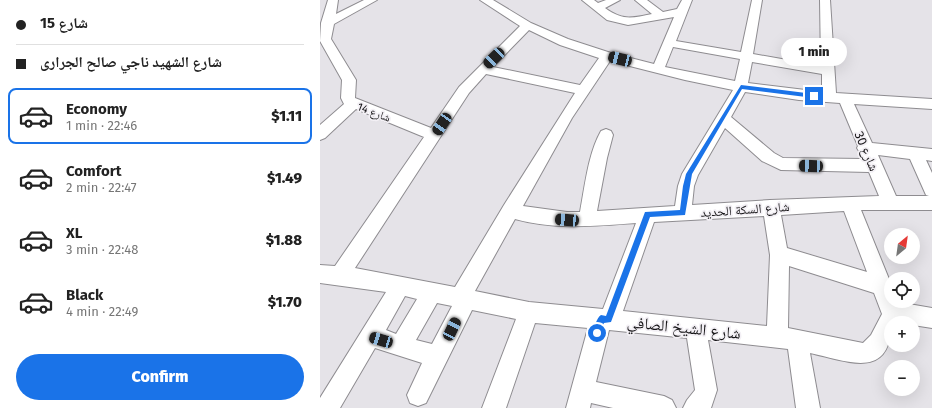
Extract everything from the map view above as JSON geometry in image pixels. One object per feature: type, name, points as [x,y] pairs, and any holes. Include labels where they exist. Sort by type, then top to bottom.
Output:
[{"type":"street","name":"شارع 14","points":[[333,0],[327,23],[325,39],[348,76],[350,84],[348,98],[353,104],[434,135]]},
{"type":"street","points":[[327,23],[372,0]]},
{"type":"street","points":[[485,0],[527,25],[564,42],[607,56],[658,69],[741,87],[829,97],[932,104]]},
{"type":"street","points":[[587,0],[612,18],[628,22],[682,12]]},
{"type":"street","points":[[597,8],[615,0]]},
{"type":"street","points":[[658,69],[686,0]]},
{"type":"street","points":[[683,213],[686,186],[690,174],[722,117],[741,87],[745,56],[757,0]]},
{"type":"street","points":[[822,0],[829,97]]},
{"type":"street","points":[[642,1],[662,16]]},
{"type":"street","points":[[340,275],[464,90],[527,25]]},
{"type":"street","points":[[669,43],[828,71]]},
{"type":"street","points":[[418,396],[438,357],[463,299],[510,210],[583,90],[607,56]]},
{"type":"street","points":[[483,69],[583,90]]},
{"type":"street","name":"شارع 30","points":[[845,98],[865,148],[890,202]]},
{"type":"street","points":[[320,134],[353,104]]},
{"type":"street","points":[[722,117],[768,157],[781,164],[873,166]]},
{"type":"street","points":[[587,218],[599,158],[606,135]]},
{"type":"street","points":[[865,148],[932,155]]},
{"type":"street","points":[[915,153],[932,190]]},
{"type":"street","name":"شارع السكة الحديد","points":[[510,210],[547,218],[587,218],[850,203],[932,202]]},
{"type":"street","points":[[850,203],[894,316],[903,313],[932,318]]},
{"type":"street","points":[[770,207],[778,238],[787,339],[808,408]]},
{"type":"street","points":[[648,214],[605,319],[580,399],[655,407]]},
{"type":"street","points":[[780,256],[882,286]]},
{"type":"street","name":"شارع الشيخ الصافي","points":[[320,274],[368,279],[400,287],[529,312],[696,328],[787,339],[864,354],[871,352],[876,347],[884,333]]},
{"type":"street","points":[[327,408],[400,287]]},
{"type":"street","points":[[401,346],[432,293]]},
{"type":"street","points":[[494,408],[529,312]]},
{"type":"street","points":[[695,408],[703,400],[706,390],[696,328]]},
{"type":"street","points":[[370,336],[438,357]]},
{"type":"route","points":[[597,333],[601,319],[609,320],[648,214],[683,213],[686,186],[694,163],[741,87],[814,96]]}]
